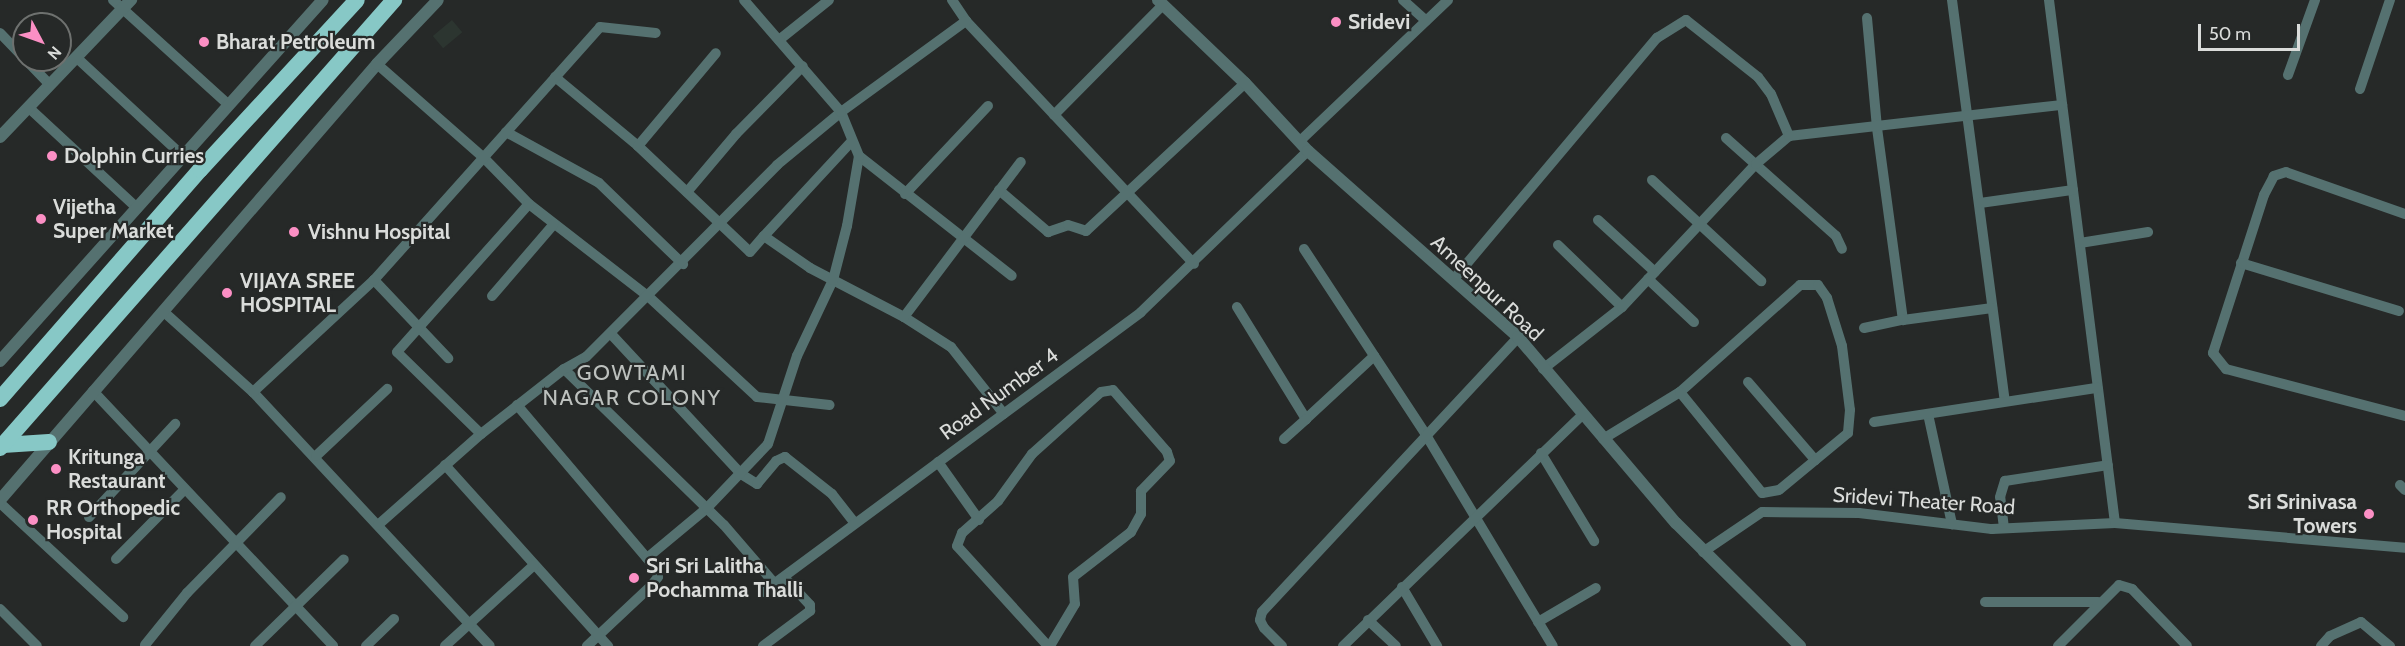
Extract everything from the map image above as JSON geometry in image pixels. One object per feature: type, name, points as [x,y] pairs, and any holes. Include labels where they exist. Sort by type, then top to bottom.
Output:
[{"type":"highway","points":[[2,397],[185,188],[357,0]]},
{"type":"highway","points":[[1,446],[142,290],[394,0]]},
{"type":"highway","points":[[1,446],[49,442]]},
{"type":"street","points":[[0,361],[323,0]]},
{"type":"street","points":[[123,617],[0,502],[49,442],[377,64],[438,0]]},
{"type":"street","points":[[744,0],[841,112],[859,156],[1012,276]]},
{"type":"street","points":[[779,40],[829,0]]},
{"type":"street","points":[[952,0],[966,21],[1194,264]]},
{"type":"street","points":[[1403,0],[1426,21]]},
{"type":"street","points":[[1301,140],[1448,0]]},
{"type":"street","points":[[1952,0],[2005,400]]},
{"type":"street","points":[[2049,0],[2115,523]]},
{"type":"street","points":[[2288,75],[2315,0]]},
{"type":"street","points":[[2360,89],[2390,0]]},
{"type":"street","points":[[1054,115],[1160,2]]},
{"type":"street","name":"Ameenpur Road","points":[[1160,2],[1245,83],[1301,140],[1308,151],[1380,218],[1518,337],[1543,369],[1703,552],[1800,646]]},
{"type":"street","points":[[0,137],[49,84],[77,58],[122,3],[229,105]]},
{"type":"street","points":[[1868,18],[1877,128],[1903,320]]},
{"type":"street","points":[[1453,280],[1657,38],[1686,20],[1758,77],[1771,94],[1789,136]]},
{"type":"street","points":[[378,525],[481,434],[564,369],[586,357],[683,264],[718,223],[777,165],[841,112],[966,21]]},
{"type":"street","points":[[254,393],[374,280],[600,27],[656,33]]},
{"type":"street","points":[[0,33],[12,45]]},
{"type":"street","points":[[638,146],[716,53]]},
{"type":"street","points":[[77,58],[183,156]]},
{"type":"street","points":[[377,64],[484,158],[529,204],[649,297],[757,397],[830,405]]},
{"type":"street","points":[[687,192],[736,134],[803,66]]},
{"type":"street","points":[[37,72],[49,84]]},
{"type":"street","points":[[555,77],[638,146],[750,252],[852,141]]},
{"type":"street","points":[[999,190],[1052,233],[1068,225],[1086,231],[1245,83]]},
{"type":"street","points":[[1543,369],[1622,307],[1756,164],[1789,136],[1877,128],[2062,105]]},
{"type":"street","points":[[905,194],[988,106]]},
{"type":"street","points":[[28,107],[137,208]]},
{"type":"street","points":[[506,132],[599,183],[683,264]]},
{"type":"street","points":[[1726,138],[1836,236],[1842,249]]},
{"type":"street","name":"Road Number 4","points":[[764,592],[938,462],[1095,349],[1194,264],[1308,151]]},
{"type":"street","points":[[647,558],[707,508],[768,444],[797,356],[833,280],[859,156]]},
{"type":"street","points":[[904,317],[1021,162]]},
{"type":"street","points":[[2405,214],[2286,172],[2274,176],[2264,195],[2212,346],[2216,361],[2226,369],[2405,416]]},
{"type":"street","points":[[1652,180],[1761,280]]},
{"type":"street","points":[[1980,203],[2073,190]]},
{"type":"street","points":[[481,434],[397,352],[529,204]]},
{"type":"street","points":[[1598,220],[1694,322]]},
{"type":"street","points":[[492,296],[554,224]]},
{"type":"street","points":[[2080,243],[2148,232]]},
{"type":"street","points":[[764,237],[833,280],[904,317],[951,347],[1004,414]]},
{"type":"street","points":[[1558,245],[1622,307]]},
{"type":"street","points":[[1304,249],[1426,435],[1553,646]]},
{"type":"street","points":[[2241,262],[2399,311]]},
{"type":"street","points":[[374,280],[448,358]]},
{"type":"street","points":[[1603,438],[1680,392],[1800,285],[1818,285],[1827,298],[1840,335],[1850,410],[1848,433],[1799,476],[1770,494],[1762,493],[1680,392]]},
{"type":"street","points":[[1238,307],[1306,418]]},
{"type":"street","points":[[1864,328],[1903,320],[1992,309]]},
{"type":"street","points":[[164,312],[254,393],[316,456],[490,646]]},
{"type":"street","points":[[611,334],[741,474],[757,484],[776,460],[785,457],[832,494],[855,523]]},
{"type":"street","points":[[1282,646],[1264,628],[1260,620],[1262,612],[1518,337]]},
{"type":"street","points":[[1284,439],[1374,356]]},
{"type":"street","points":[[564,369],[749,550],[774,584]]},
{"type":"street","points":[[1748,382],[1815,460]]},
{"type":"street","points":[[1874,422],[2005,400],[2097,388]]},
{"type":"street","points":[[316,456],[387,389]]},
{"type":"street","points":[[1108,390],[1116,392],[1167,452],[1170,461],[1166,469],[1141,491],[1141,514],[1131,532],[1073,577],[1075,604],[1049,646],[957,546],[962,533],[979,520],[998,501],[1032,454],[1108,390]]},
{"type":"street","points":[[93,391],[333,646]]},
{"type":"street","points":[[517,405],[647,558],[658,577],[587,646]]},
{"type":"street","points":[[1343,646],[1583,414]]},
{"type":"street","points":[[1928,414],[1952,524]]},
{"type":"street","points":[[89,517],[175,424]]},
{"type":"street","points":[[1541,453],[1594,541]]},
{"type":"street","points":[[938,462],[979,520]]},
{"type":"street","points":[[445,465],[608,646]]},
{"type":"street","points":[[2004,528],[2000,496],[2006,481],[2108,465]]},
{"type":"street","points":[[116,559],[185,489]]},
{"type":"street","points":[[1770,494],[1775,512]]},
{"type":"street","points":[[145,645],[187,593],[281,497]]},
{"type":"street","name":"Sridevi Theater Road","points":[[1703,552],[1762,512],[1859,513],[2004,528],[2115,523],[2405,548]]},
{"type":"street","points":[[255,646],[344,559]]},
{"type":"street","points":[[445,646],[534,565]]},
{"type":"street","points":[[763,646],[810,611],[810,605],[784,577]]},
{"type":"street","points":[[2058,646],[2098,602],[2119,585],[2132,589],[2187,646]]},
{"type":"street","points":[[1402,587],[1437,646]]},
{"type":"street","points":[[1538,621],[1596,588]]},
{"type":"street","points":[[1985,602],[2098,602]]},
{"type":"street","points":[[0,609],[38,646]]},
{"type":"street","points":[[366,646],[394,619]]},
{"type":"street","points":[[1368,620],[1396,646]]},
{"type":"street","points":[[2320,646],[2330,636],[2361,622],[2390,646]]},
{"type":"shaded area","points":[[452,20],[462,32],[443,48],[433,36]]},
{"type":"place","name":"Sridevi","points":[[1336,22]]},
{"type":"place","name":"Bharat Petroleum","points":[[204,42]]},
{"type":"place","name":"Dolphin Curries","points":[[52,156]]},
{"type":"place","name":"Vijetha Super Market","points":[[41,219]]},
{"type":"place","name":"Vishnu Hospital","points":[[294,232]]},
{"type":"place","name":"VIJAYA SREE HOSPITAL","points":[[227,293]]},
{"type":"place","name":"Kritunga Restaurant","points":[[56,469]]},
{"type":"place","name":"Sri Srinivasa Towers","points":[[2369,514]]},
{"type":"place","name":"RR Orthopedic Hospital","points":[[33,520]]},
{"type":"place","name":"Sri Sri Lalitha Pochamma Thalli","points":[[634,578]]},
{"type":"district","name":"GOWTAMI NAGAR COLONY","points":[[632,384]]}]
